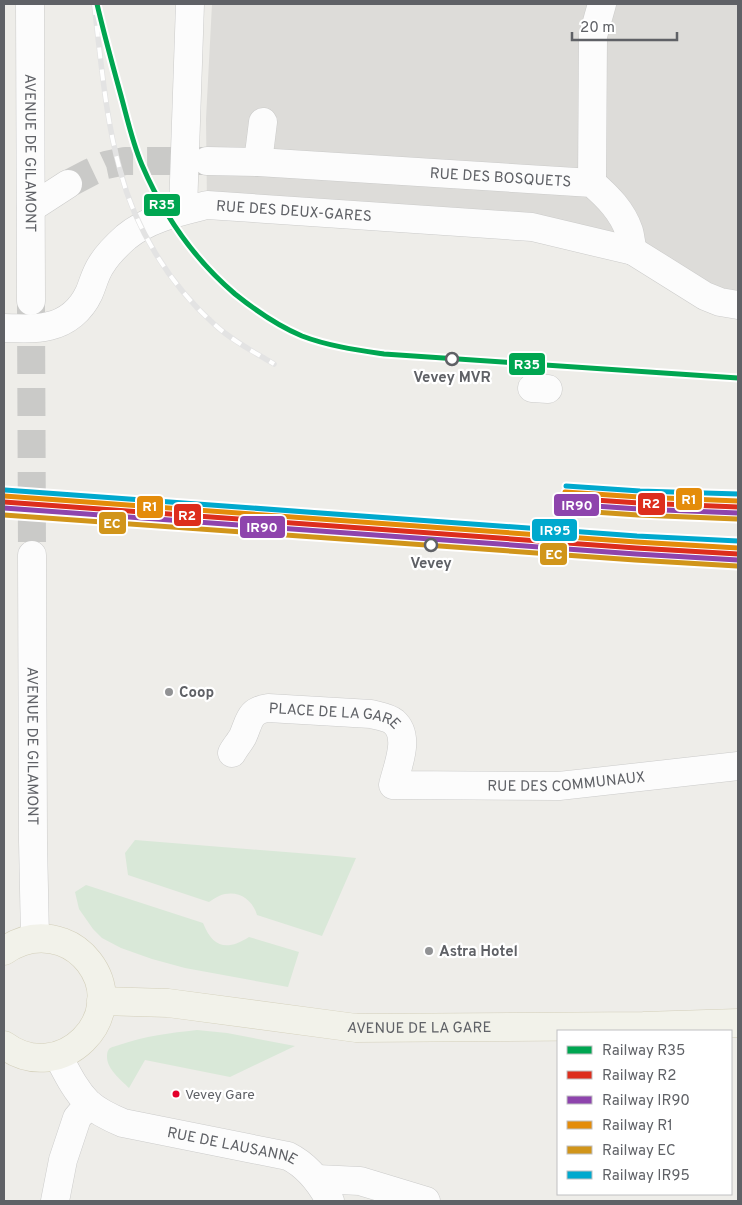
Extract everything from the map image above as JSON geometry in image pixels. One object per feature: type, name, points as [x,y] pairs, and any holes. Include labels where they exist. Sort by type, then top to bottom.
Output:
[{"type":"main road","points":[[4,951],[19,942],[35,938],[53,939],[69,945],[83,955],[93,968],[100,984],[101,1001],[97,1020],[88,1035],[74,1048],[58,1056],[42,1058],[26,1056],[12,1051],[4,1045]]},
{"type":"main road","name":"AVENUE DE LA GARE","points":[[101,1001],[168,1003],[356,1028],[643,1026],[738,1023]]},
{"type":"street","name":"AVENUE DE GILAMONT","points":[[30,4],[31,301]]},
{"type":"street","points":[[183,210],[190,4]]},
{"type":"street","points":[[592,184],[593,36],[602,4]]},
{"type":"street","points":[[258,162],[263,122]]},
{"type":"street","name":"RUE DES BOSQUETS","points":[[207,161],[258,162],[592,184],[616,206],[629,231],[633,251]]},
{"type":"street","points":[[32,208],[68,184]]},
{"type":"street","name":"RUE DES DEUX-GARES","points":[[4,328],[49,326],[71,316],[82,306],[101,265],[128,236],[155,220],[183,210],[207,205],[532,227],[633,251]]},
{"type":"street","points":[[633,251],[705,296],[720,302],[738,305]]},
{"type":"street","name":"AVENUE DE GILAMONT","points":[[32,555],[35,938]]},
{"type":"street","name":"PLACE DE LA GARE","points":[[232,753],[242,737],[249,718],[258,710],[268,708],[372,714],[394,722],[402,734],[402,750],[393,785]]},
{"type":"street","name":"RUE DES COMMUNAUX","points":[[393,785],[559,786],[738,766]]},
{"type":"street","name":"RUE DE LAUSANNE","points":[[58,1056],[74,1086],[89,1104],[107,1116],[123,1123],[288,1156],[306,1167],[323,1190],[360,1181],[426,1201]]},
{"type":"street","points":[[55,1201],[63,1160],[77,1118],[89,1104]]},
{"type":"shaded area","points":[[212,4],[738,4],[738,305],[633,251],[207,205],[206,119]]},
{"type":"green space","points":[[135,840],[356,858],[322,936],[257,915],[251,904],[243,896],[237,894],[225,894],[209,902],[128,875],[125,853]]},
{"type":"green space","points":[[86,885],[203,923],[211,938],[222,945],[234,944],[249,937],[299,952],[288,987],[185,968],[121,948],[102,938],[79,909],[75,892]]},
{"type":"green space","points":[[197,1030],[227,1033],[295,1046],[230,1077],[145,1060],[129,1088],[109,1066],[107,1056],[110,1048],[148,1037]]},
{"type":"tunnel","points":[[68,184],[106,165],[125,161],[207,161]]},
{"type":"tunnel","points":[[31,304],[32,555]]},
{"type":"railway","points":[[94,4],[104,87],[115,150],[126,192],[144,234],[168,273],[198,308],[228,335],[274,364]]},
{"type":"rail line","name":"R35","points":[[97,4],[135,147],[150,183],[160,201],[181,235],[206,266],[235,294],[276,323],[302,336],[322,342],[384,354],[738,378]]},
{"type":"rail line","name":"IR95","points":[[566,486],[640,491],[738,494]]},
{"type":"rail line","name":"IR95","points":[[5,490],[637,536],[738,541]]},
{"type":"rail line","name":"R1","points":[[565,492],[738,501]]},
{"type":"rail line","name":"R1","points":[[4,496],[738,548]]},
{"type":"rail line","name":"R2","points":[[565,498],[738,507]]},
{"type":"rail line","name":"R2","points":[[4,502],[738,554]]},
{"type":"rail line","name":"IR90","points":[[565,504],[738,513]]},
{"type":"rail line","name":"IR90","points":[[4,508],[738,560]]},
{"type":"rail line","name":"EC","points":[[564,510],[737,519]]},
{"type":"rail line","name":"EC","points":[[4,515],[737,566]]},
{"type":"place","name":"Vevey MVR","points":[[452,359]]},
{"type":"place","name":"Vevey","points":[[431,545]]},
{"type":"place","name":"Coop","points":[[169,692]]},
{"type":"place","name":"Astra Hotel","points":[[429,951]]},
{"type":"place","name":"Vevey Gare","points":[[176,1094]]}]
